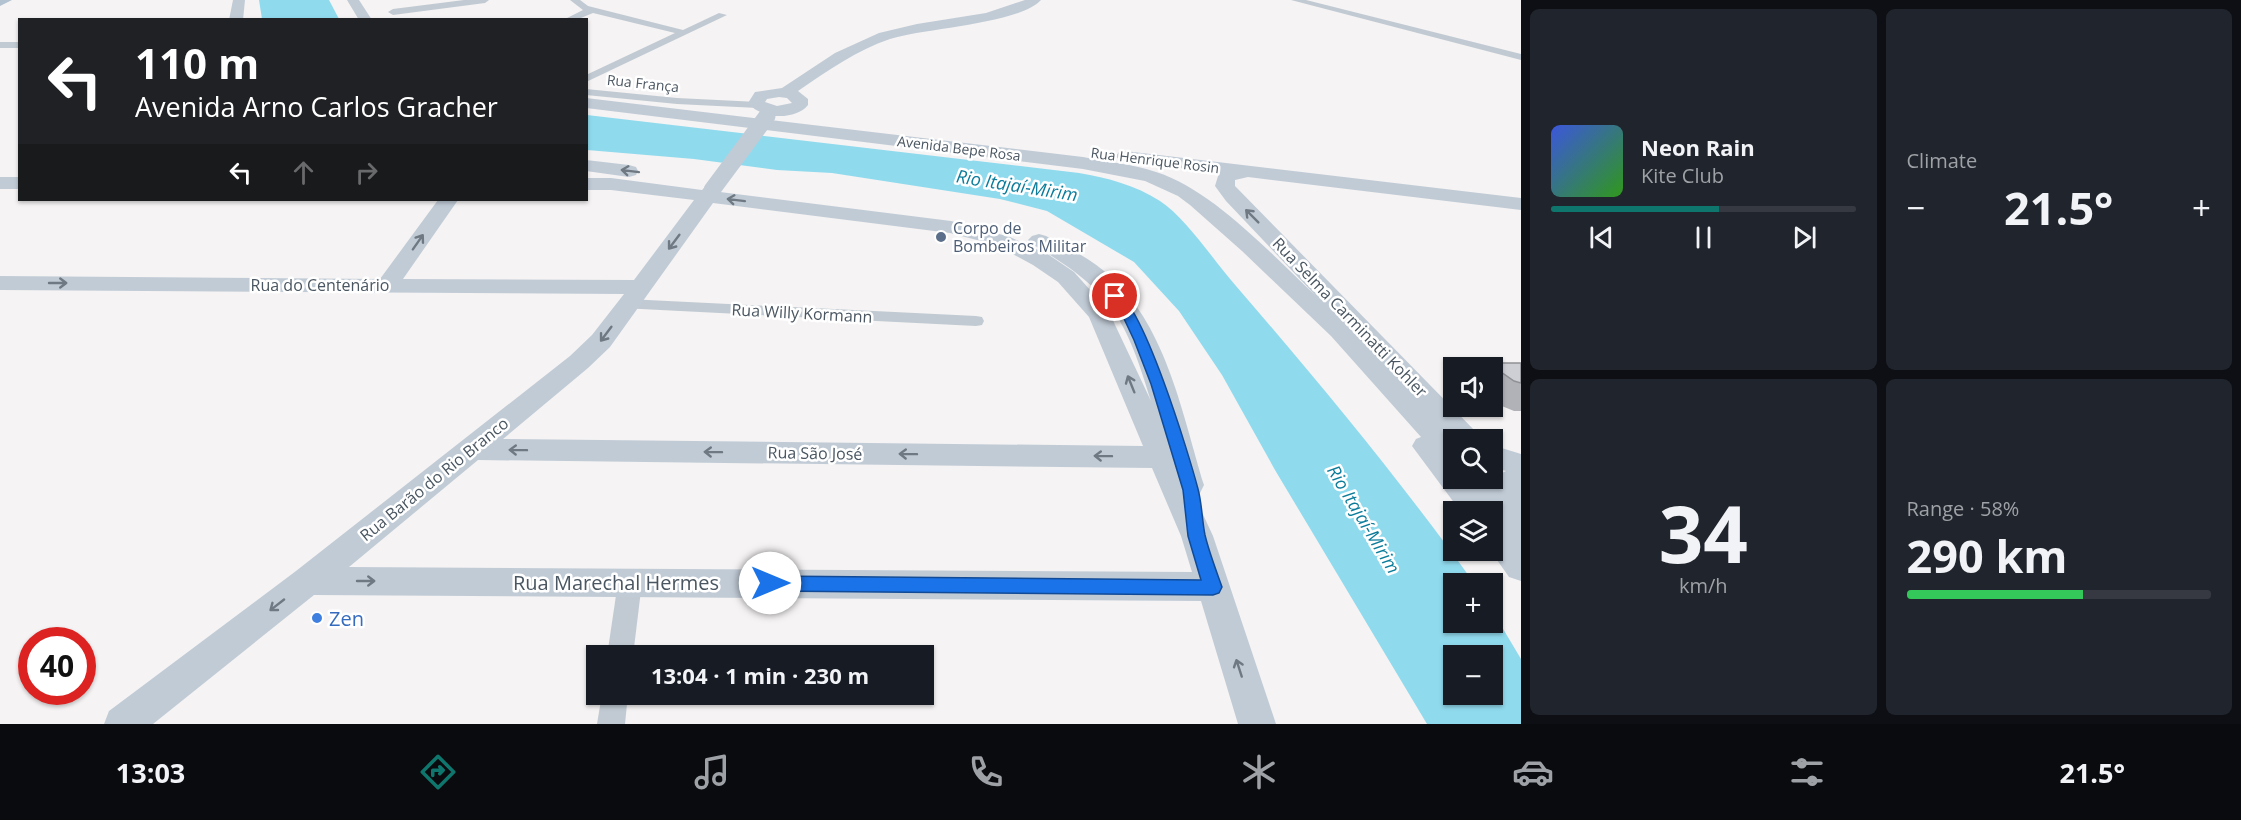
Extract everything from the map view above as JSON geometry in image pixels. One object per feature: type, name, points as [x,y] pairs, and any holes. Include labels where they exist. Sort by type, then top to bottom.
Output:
[{"type":"main road","points":[[0,2],[5,0]]},
{"type":"main road","points":[[236,18],[239,0]]},
{"type":"main road","points":[[353,0],[365,18]]},
{"type":"main road","points":[[764,106],[837,58],[868,41],[900,32],[1012,10],[1035,0]]},
{"type":"main road","points":[[786,92],[797,96],[801,102],[790,110]]},
{"type":"main road","name":"Avenida Bepe Rosa","points":[[588,103],[1083,163],[1131,171],[1171,185],[1197,201],[1250,246],[1340,331],[1443,439]]},
{"type":"main road","name":"Rua Henrique Rosin","points":[[764,106],[850,122],[1521,204]]},
{"type":"main road","name":"Rua Barão do Rio Branco","points":[[123,724],[308,581],[579,362],[601,341],[710,193],[764,106]]},
{"type":"main road","name":"Rua Selma Carminatti Kohler","points":[[1173,162],[1233,197],[1296,260],[1376,347],[1443,434]]},
{"type":"main road","points":[[588,165],[933,211],[1000,224],[1039,240],[1071,259],[1106,284],[1125,307],[1141,340],[1158,384],[1191,490],[1197,536]]},
{"type":"main road","points":[[1233,197],[1225,186],[1226,177],[1247,171]]},
{"type":"main road","points":[[0,183],[18,183]]},
{"type":"main road","points":[[588,184],[710,193],[923,222],[984,235],[1022,249],[1066,277],[1100,315],[1197,536],[1257,724]]},
{"type":"main road","points":[[387,285],[447,201]]},
{"type":"main road","name":"Rua do Centenário","points":[[0,283],[387,285],[634,296]]},
{"type":"main road","name":"Avenida Bepe Rosa","points":[[1292,288],[1395,408],[1470,501]]},
{"type":"main road","points":[[1395,408],[1443,444]]},
{"type":"main road","name":"Rua São José","points":[[469,449],[1161,457]]},
{"type":"main road","points":[[1514,474],[1508,497],[1509,530],[1521,567]]},
{"type":"main road","points":[[1481,489],[1509,530]]},
{"type":"main road","name":"Rua Marechal Hermes","points":[[308,581],[1213,587]]},
{"type":"street","points":[[394,11],[485,0]]},
{"type":"street","points":[[574,0],[580,6],[592,10],[685,33]]},
{"type":"street","points":[[1295,0],[1521,57]]},
{"type":"street","points":[[572,18],[592,10]]},
{"type":"street","points":[[588,78],[722,15]]},
{"type":"street","points":[[0,45],[18,45]]},
{"type":"street","name":"Rua França","points":[[588,92],[697,103],[764,106]]},
{"type":"street","name":"Rua Willy Kormann","points":[[634,296],[976,321]]},
{"type":"street","points":[[621,645],[630,582]]},
{"type":"street","points":[[611,724],[614,705]]},
{"type":"water","points":[[259,0],[329,0],[338,18],[262,18]]},
{"type":"water","name":"Rio Itajaí-Mirim","points":[[588,115],[1079,173],[1121,183],[1160,201],[1190,229],[1388,469],[1443,542],[1443,561],[1458,561],[1466,573],[1443,573],[1443,633],[1503,633],[1503,629],[1521,659],[1521,724],[1427,724],[1275,470],[1222,375],[1179,311],[1134,262],[1047,211],[1000,199],[832,173],[777,170],[694,159],[588,150]]},
{"type":"building","points":[[1503,363],[1521,363],[1521,383],[1503,373]]},
{"type":"place","name":"Corpo de Bombeiros Militar","points":[[941,237]]},
{"type":"place","name":"Zen","points":[[317,618]]},
{"type":"route","points":[[770,583],[1213,587],[1197,536],[1191,490],[1158,384],[1125,307],[1115,296]]}]
